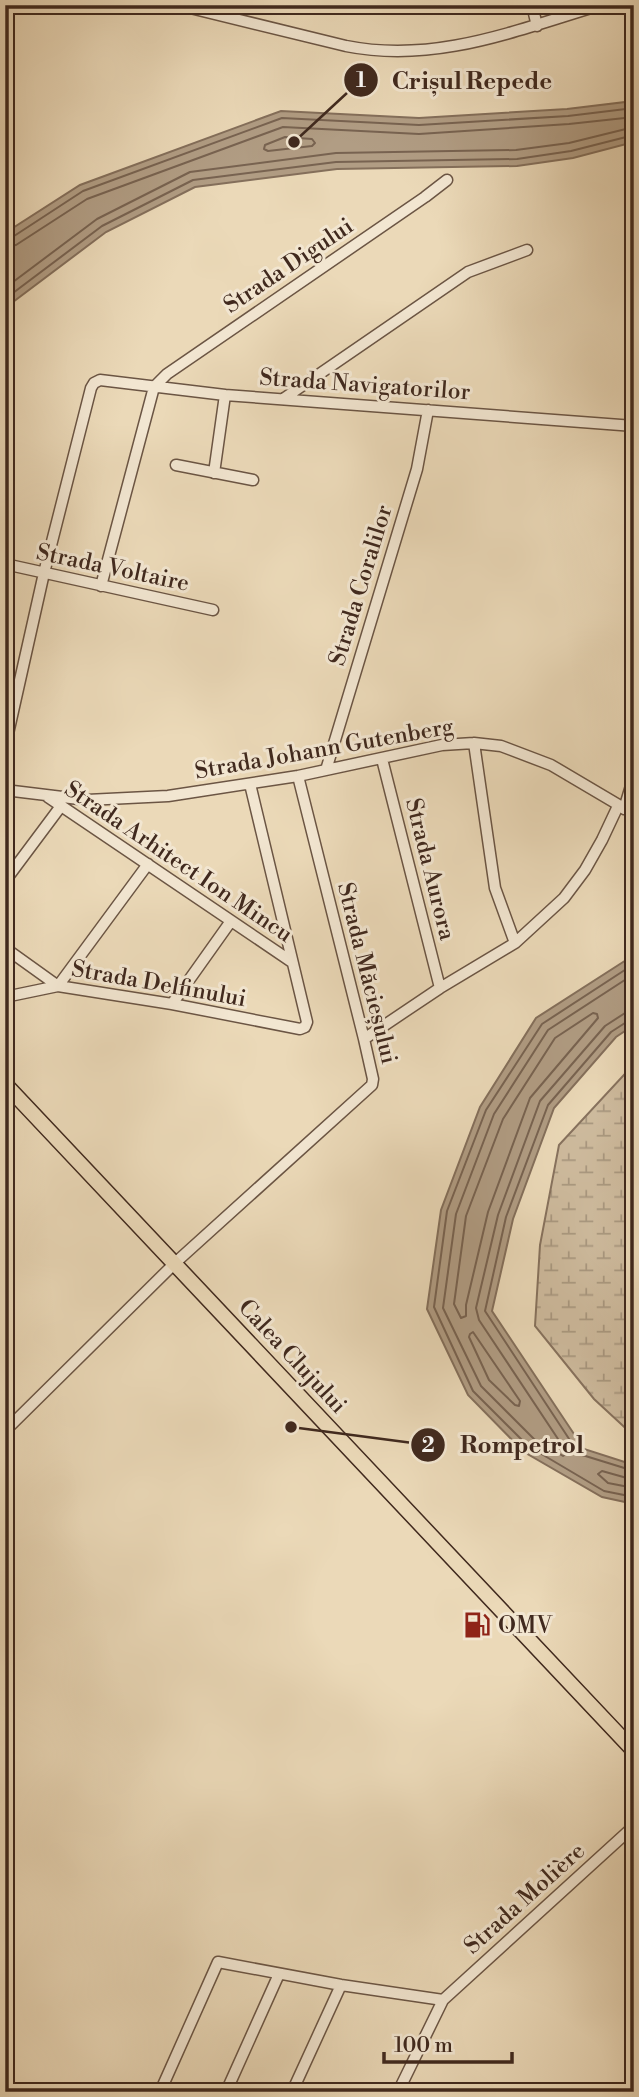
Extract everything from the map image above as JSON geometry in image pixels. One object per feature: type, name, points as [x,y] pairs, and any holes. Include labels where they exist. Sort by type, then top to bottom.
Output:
[{"type":"main road","name":"Calea Clujului","points":[[5,1084],[634,1751]]},
{"type":"street","points":[[178,5],[346,46],[385,52],[479,42],[601,5]]},
{"type":"street","points":[[532,5],[537,26]]},
{"type":"street","name":"Strada Digului","points":[[154,387],[167,374],[447,180]]},
{"type":"street","points":[[282,399],[468,272],[527,250]]},
{"type":"street","name":"Strada Navigatorilor","points":[[44,573],[90,388],[100,380],[225,395],[634,426]]},
{"type":"street","points":[[101,586],[154,387]]},
{"type":"street","points":[[214,473],[225,395]]},
{"type":"street","name":"Strada Coralilor","points":[[326,771],[417,469],[428,410]]},
{"type":"street","points":[[176,464],[253,481]]},
{"type":"street","name":"Strada Voltaire","points":[[5,564],[213,610]]},
{"type":"street","points":[[5,747],[44,573]]},
{"type":"street","points":[[474,743],[495,888],[515,943]]},
{"type":"street","name":"Strada Johann Gutenberg","points":[[5,790],[87,800],[168,796],[326,771],[442,745],[474,743],[500,746],[551,765],[625,810]]},
{"type":"street","name":"Strada Aurora","points":[[382,760],[440,988]]},
{"type":"street","name":"Strada Măcieșului","points":[[175,1263],[372,1085],[364,1039],[299,776]]},
{"type":"street","points":[[364,1039],[440,988],[515,943],[564,898],[625,810],[634,776]]},
{"type":"street","points":[[250,784],[292,962]]},
{"type":"street","name":"Strada Arhitect Ion Mincu","points":[[43,794],[292,962]]},
{"type":"street","points":[[5,881],[61,806]]},
{"type":"street","points":[[5,948],[58,986],[148,864]]},
{"type":"street","points":[[172,1004],[231,921]]},
{"type":"street","name":"Strada Delfinului","points":[[5,997],[58,986],[172,1004],[300,1029],[305,1027],[307,1022],[292,962]]},
{"type":"street","points":[[5,1432],[175,1263]]},
{"type":"street","name":"Strada Molière","points":[[398,2092],[443,2000],[634,1826]]},
{"type":"street","points":[[160,2092],[218,1962],[341,1985],[443,2000]]},
{"type":"street","points":[[226,2092],[279,1974]]},
{"type":"street","points":[[292,2092],[341,1985]]},
{"type":"green space","points":[[634,1064],[634,1436],[594,1399],[535,1326],[540,1245],[559,1145]]},
{"type":"water","points":[[634,101],[634,142],[573,158],[517,166],[337,169],[195,187],[106,232],[5,308],[5,233],[80,185],[281,111],[419,118],[567,109]]},
{"type":"water","points":[[634,955],[634,1025],[616,1037],[554,1108],[513,1219],[492,1311],[584,1449],[634,1465],[634,1504],[602,1497],[524,1452],[468,1395],[427,1309],[441,1210],[480,1107],[536,1018]]},
{"type":"place","name":"Crișul Repede","points":[[294,142]]},
{"type":"place","name":"Rompetrol","points":[[291,1427]]},
{"type":"place","name":"OMV","points":[[477,1625]]}]
